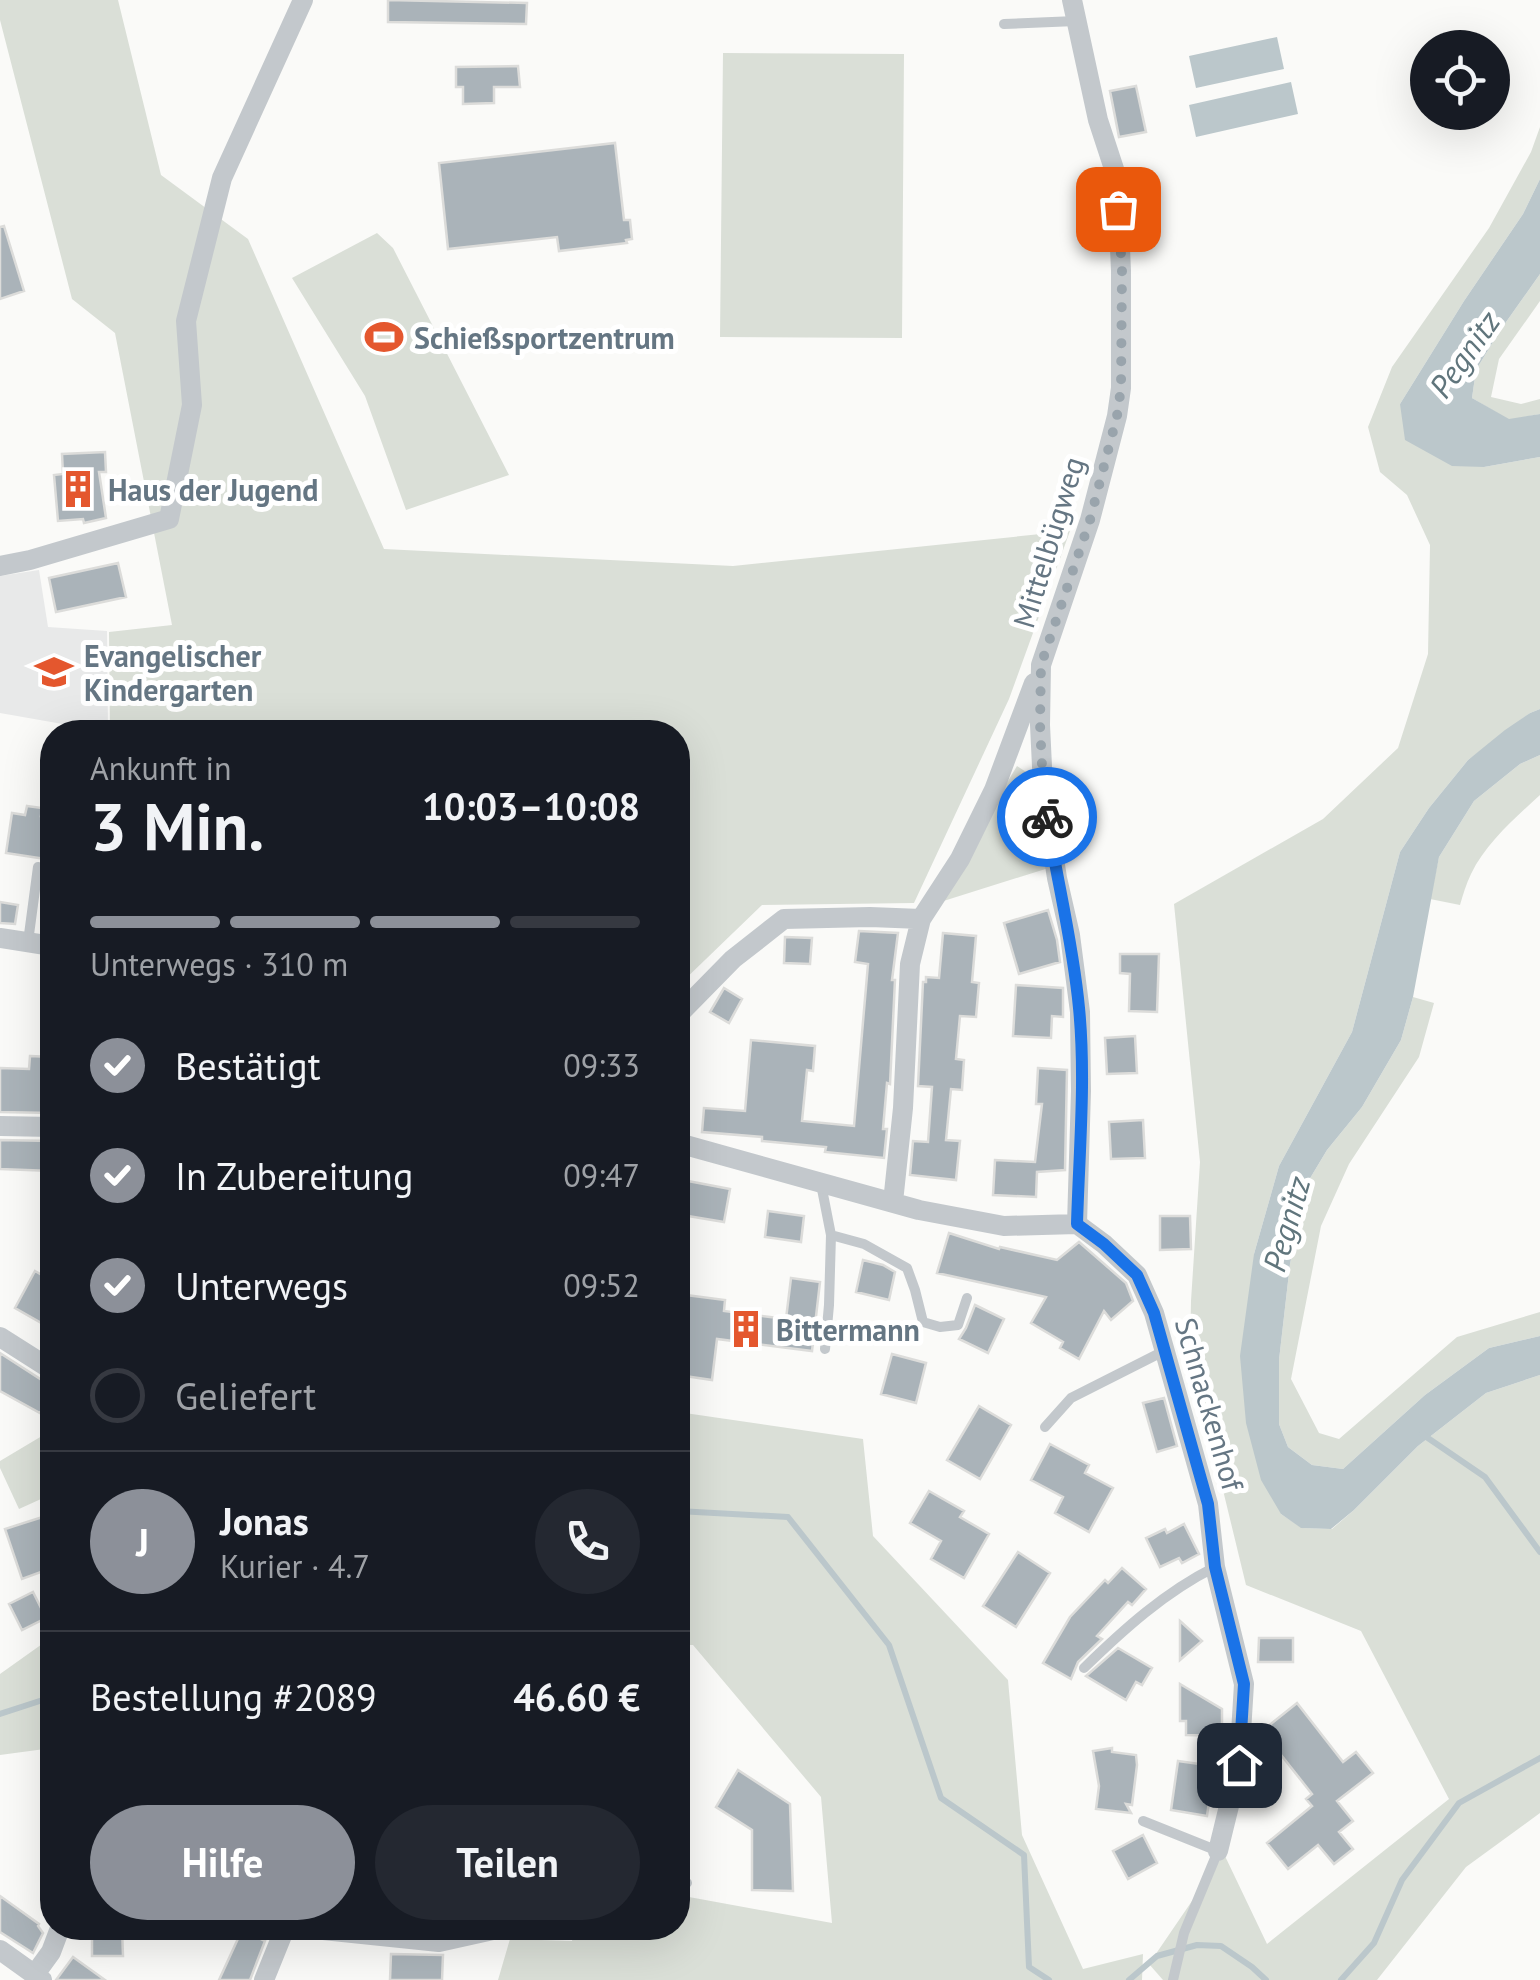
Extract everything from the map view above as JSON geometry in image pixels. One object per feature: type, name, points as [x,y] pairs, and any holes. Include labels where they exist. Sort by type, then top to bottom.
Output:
[{"type":"street","points":[[0,566],[169,519],[192,406],[186,321],[216,201],[222,178],[303,0]]},
{"type":"street","name":"Mittelbügweg","points":[[1072,0],[1098,120],[1117,178],[1122,270],[1121,388],[1117,416],[1090,520],[1041,665],[1043,787],[1080,1012],[1082,1092],[1077,1224]]},
{"type":"street","points":[[893,1202],[903,1108],[910,964],[921,919],[960,859],[994,790],[1041,665]]},
{"type":"street","points":[[690,1003],[732,959],[784,920],[921,919]]},
{"type":"street","points":[[0,938],[40,944]]},
{"type":"street","points":[[0,1126],[40,1127]]},
{"type":"street","points":[[690,1147],[919,1210],[1004,1226],[1077,1224]]},
{"type":"street","name":"Schnackenhof","points":[[1077,1224],[1137,1275],[1154,1313],[1208,1504],[1215,1567],[1244,1684],[1239,1765],[1218,1851]]},
{"type":"street","points":[[0,1338],[40,1363]]},
{"type":"street","points":[[0,1950],[38,1977],[56,1940]]},
{"type":"street","points":[[264,1980],[280,1940]]},
{"type":"street","points":[[420,1940],[448,1940]]},
{"type":"lane","points":[[1004,24],[1076,22]]},
{"type":"lane","points":[[28,942],[38,866]]},
{"type":"lane","points":[[821,1184],[832,1234],[825,1349]]},
{"type":"lane","points":[[832,1234],[864,1244],[907,1268],[922,1322],[940,1327],[958,1324],[967,1298]]},
{"type":"lane","points":[[1044,1427],[1071,1398],[1164,1351]]},
{"type":"lane","points":[[1084,1668],[1127,1626],[1185,1582],[1215,1567]]},
{"type":"lane","points":[[1143,1820],[1218,1851],[1184,1933],[1173,1980]]},
{"type":"shaded area","points":[[0,0],[118,0],[161,175],[248,239],[384,549],[733,566],[1070,531],[1009,699],[914,903],[762,905],[690,974],[690,720],[110,720],[109,632],[172,625],[115,333],[72,299],[0,20]]},
{"type":"shaded area","points":[[723,53],[904,54],[902,338],[720,337]]},
{"type":"shaded area","points":[[1540,127],[1540,179],[1523,214],[1400,404],[1484,467],[1540,457],[1540,709],[1468,760],[1400,852],[1352,1032],[1279,1166],[1254,1254],[1281,1514],[1302,1528],[1332,1529],[1418,1446],[1486,1393],[1540,1375],[1540,1813],[1466,1867],[1377,1980],[1163,1980],[1149,1964],[1224,1854],[1267,1944],[1449,1799],[1361,1631],[1246,1585],[1190,1354],[1200,1162],[1174,904],[1323,819],[1398,748],[1428,654],[1430,545],[1407,495],[1380,472],[1368,427],[1392,367],[1489,228],[1531,152]]},
{"type":"shaded area","name":"Schießsportzentrum","points":[[377,233],[393,248],[509,475],[406,510],[365,396],[292,278]]},
{"type":"shaded area","points":[[1540,274],[1540,301],[1499,359],[1491,397],[1521,404],[1540,399],[1540,414],[1509,420],[1472,398],[1476,370]]},
{"type":"shaded area","name":"Evangelischer Kindergarten","points":[[39,570],[48,627],[107,631],[108,720],[40,720],[0,713],[0,576]]},
{"type":"shaded area","points":[[1540,755],[1540,795],[1502,831],[1477,863],[1460,905],[1430,899],[1439,857],[1474,801],[1520,764]]},
{"type":"shaded area","points":[[1017,766],[1043,783],[1055,866],[934,904]]},
{"type":"shaded area","points":[[1413,997],[1434,1003],[1419,1057],[1349,1164],[1321,1226],[1291,1379],[1319,1433],[1339,1439],[1457,1337],[1540,1312],[1540,1336],[1489,1348],[1425,1395],[1343,1469],[1312,1465],[1288,1447],[1279,1424],[1279,1360],[1290,1264],[1306,1185],[1327,1150],[1362,1107],[1401,1040]]},
{"type":"shaded area","points":[[690,1414],[863,1439],[873,1536],[1008,1680],[1022,1835],[1083,1969],[1143,1954],[1142,1980],[498,1980],[510,1940],[690,1940],[690,1897],[832,1923],[821,1797],[693,1645]]},
{"type":"shaded area","points":[[40,1437],[40,1499],[19,1509],[0,1461]]},
{"type":"shaded area","points":[[40,1646],[40,1750],[0,1755],[0,1674]]},
{"type":"water","points":[[1277,37],[1284,69],[1196,88],[1189,56]]},
{"type":"water","points":[[1291,82],[1298,114],[1196,137],[1189,105]]},
{"type":"water","name":"Pegnitz","points":[[1540,179],[1540,274],[1476,370],[1472,398],[1509,419],[1540,414],[1540,457],[1484,467],[1452,466],[1405,440],[1400,404],[1523,214]]},
{"type":"water","name":"Pegnitz","points":[[1540,709],[1540,755],[1520,764],[1474,801],[1439,857],[1413,997],[1401,1040],[1362,1107],[1327,1150],[1306,1185],[1290,1264],[1279,1360],[1279,1424],[1288,1447],[1312,1465],[1343,1469],[1425,1395],[1489,1348],[1540,1336],[1540,1375],[1486,1393],[1418,1446],[1331,1529],[1301,1528],[1281,1514],[1261,1480],[1246,1423],[1240,1356],[1254,1254],[1279,1166],[1352,1032],[1400,852],[1468,760],[1505,730]]},
{"type":"building","points":[[388,0],[527,3],[526,24],[388,22]]},
{"type":"building","points":[[518,66],[520,87],[494,87],[494,103],[463,104],[463,87],[456,87],[456,67]]},
{"type":"building","points":[[1136,86],[1146,132],[1119,137],[1110,91]]},
{"type":"building","name":"Schießsportzentrum","points":[[615,143],[624,220],[630,220],[632,239],[627,243],[559,251],[557,237],[448,249],[439,163]]},
{"type":"building","points":[[4,226],[24,291],[0,299],[0,227]]},
{"type":"building","name":"Haus der Jugend","points":[[105,452],[106,472],[99,472],[106,518],[84,523],[83,519],[58,521],[54,475],[63,474],[62,454]]},
{"type":"building","points":[[118,563],[126,597],[56,612],[49,578]]},
{"type":"building","points":[[27,806],[40,808],[40,858],[6,853],[12,813],[25,815]]},
{"type":"building","points":[[0,902],[18,905],[15,924],[0,923]]},
{"type":"building","points":[[1048,910],[1060,962],[1019,974],[1004,923]]},
{"type":"building","points":[[859,931],[898,933],[892,980],[884,1158],[825,1152],[826,1147],[762,1141],[762,1137],[702,1132],[704,1108],[745,1111],[751,1040],[815,1046],[813,1071],[807,1070],[802,1121],[854,1126],[868,964],[855,962]]},
{"type":"building","points":[[943,933],[976,936],[972,982],[979,983],[976,1017],[960,1016],[956,1059],[964,1060],[962,1090],[951,1089],[946,1140],[960,1141],[956,1180],[910,1175],[913,1141],[928,1142],[932,1087],[918,1086],[923,982],[926,977],[939,978]]},
{"type":"building","points":[[785,937],[812,938],[810,964],[784,963]]},
{"type":"building","points":[[1120,954],[1159,954],[1157,1012],[1129,1011],[1130,974],[1120,973]]},
{"type":"building","points":[[1016,985],[1063,988],[1063,1017],[1052,1016],[1051,1038],[1013,1036]]},
{"type":"building","points":[[724,988],[742,999],[729,1023],[710,1012]]},
{"type":"building","points":[[1135,1036],[1137,1073],[1107,1074],[1105,1038]]},
{"type":"building","points":[[30,1056],[40,1056],[40,1113],[0,1112],[0,1068],[29,1069]]},
{"type":"building","points":[[1038,1068],[1067,1070],[1065,1170],[1037,1172],[1036,1197],[993,1195],[995,1160],[1035,1162],[1042,1104],[1036,1104]]},
{"type":"building","points":[[1143,1120],[1145,1158],[1111,1159],[1109,1122]]},
{"type":"building","points":[[0,1140],[40,1141],[40,1171],[0,1169]]},
{"type":"building","points":[[690,1181],[730,1189],[724,1222],[690,1216]]},
{"type":"building","points":[[768,1211],[804,1216],[801,1242],[765,1237]]},
{"type":"building","points":[[1160,1216],[1190,1216],[1191,1249],[1160,1250]]},
{"type":"building","points":[[949,1233],[999,1249],[1057,1260],[1079,1242],[1126,1283],[1133,1301],[1111,1320],[1104,1311],[1079,1359],[1060,1348],[1063,1342],[1031,1323],[1046,1297],[937,1273]]},
{"type":"building","points":[[863,1260],[895,1272],[889,1300],[856,1292]]},
{"type":"building","points":[[35,1271],[40,1274],[40,1322],[15,1308]]},
{"type":"building","name":"Bittermann","points":[[791,1278],[820,1282],[812,1351],[717,1339],[712,1380],[690,1377],[690,1296],[725,1300],[724,1311],[786,1319]]},
{"type":"building","points":[[975,1305],[1004,1319],[988,1353],[959,1339]]},
{"type":"building","points":[[0,1353],[40,1379],[40,1413],[0,1391]]},
{"type":"building","points":[[892,1354],[926,1363],[916,1403],[881,1394]]},
{"type":"building","points":[[1164,1398],[1177,1446],[1157,1452],[1143,1403]]},
{"type":"building","points":[[979,1406],[1011,1425],[980,1479],[947,1460]]},
{"type":"building","points":[[1050,1444],[1089,1465],[1085,1473],[1113,1488],[1089,1532],[1055,1513],[1063,1497],[1031,1480]]},
{"type":"building","points":[[929,1491],[964,1511],[960,1517],[989,1534],[964,1578],[931,1559],[941,1541],[910,1523]]},
{"type":"building","points":[[40,1518],[40,1572],[22,1579],[5,1529]]},
{"type":"building","points":[[1184,1524],[1199,1554],[1182,1563],[1179,1558],[1160,1567],[1146,1538]]},
{"type":"building","points":[[1018,1552],[1050,1573],[1016,1627],[983,1606]]},
{"type":"building","points":[[1122,1568],[1146,1589],[1132,1605],[1128,1602],[1097,1636],[1102,1639],[1078,1662],[1071,1679],[1043,1663],[1070,1617]]},
{"type":"building","points":[[33,1592],[40,1606],[40,1621],[22,1630],[9,1604]]},
{"type":"building","points":[[1180,1621],[1202,1641],[1180,1660]]},
{"type":"building","points":[[1259,1638],[1293,1638],[1293,1662],[1258,1662]]},
{"type":"building","points":[[1118,1648],[1152,1668],[1142,1685],[1136,1682],[1126,1700],[1086,1676]]},
{"type":"building","points":[[1180,1684],[1222,1709],[1222,1736],[1186,1735],[1186,1721],[1180,1721]]},
{"type":"building","points":[[1297,1703],[1343,1762],[1356,1752],[1373,1773],[1337,1801],[1353,1821],[1339,1832],[1353,1849],[1334,1864],[1318,1845],[1288,1869],[1267,1843],[1312,1806],[1306,1799],[1312,1794],[1262,1731]]},
{"type":"building","points":[[1112,1748],[1112,1752],[1136,1755],[1132,1805],[1126,1804],[1131,1813],[1096,1809],[1099,1786],[1093,1751]]},
{"type":"building","points":[[1178,1761],[1214,1766],[1207,1816],[1171,1810]]},
{"type":"building","points":[[738,1770],[790,1804],[793,1891],[752,1890],[752,1830],[716,1807]]},
{"type":"building","points":[[1143,1835],[1157,1863],[1128,1879],[1113,1851]]},
{"type":"building","points":[[0,1896],[39,1924],[40,1939],[33,1953],[0,1932]]},
{"type":"building","points":[[92,1940],[122,1940],[123,1956],[92,1956]]},
{"type":"building","points":[[237,1940],[265,1941],[250,1980],[219,1980]]},
{"type":"building","points":[[391,1954],[443,1955],[442,1980],[390,1980]]},
{"type":"building","points":[[73,1957],[105,1980],[56,1980]]},
{"type":"waterway","points":[[1422,1434],[1485,1477],[1540,1552]]},
{"type":"waterway","points":[[690,1512],[788,1517],[889,1645],[941,1798],[1024,1855],[1029,1967],[1049,1980]]},
{"type":"waterway","points":[[0,1714],[40,1701]]},
{"type":"waterway","points":[[1341,1980],[1374,1943],[1402,1880],[1459,1803],[1540,1758]]},
{"type":"waterway","points":[[1129,1980],[1157,1956],[1197,1945],[1221,1946],[1266,1980]]},
{"type":"way so far","points":[[1047,817],[1040,724],[1041,665],[1090,520],[1121,388],[1118,209]]},
{"type":"place","name":"Schießsportzentrum","points":[[384,337]]},
{"type":"place","name":"Haus der Jugend","points":[[78,489]]},
{"type":"place","name":"Evangelischer Kindergarten","points":[[54,672]]},
{"type":"place","name":"Bittermann","points":[[746,1329]]},
{"type":"route","points":[[1047,817],[1080,1012],[1082,1092],[1077,1224],[1137,1275],[1154,1313],[1208,1504],[1215,1567],[1244,1684],[1239,1765]]}]
